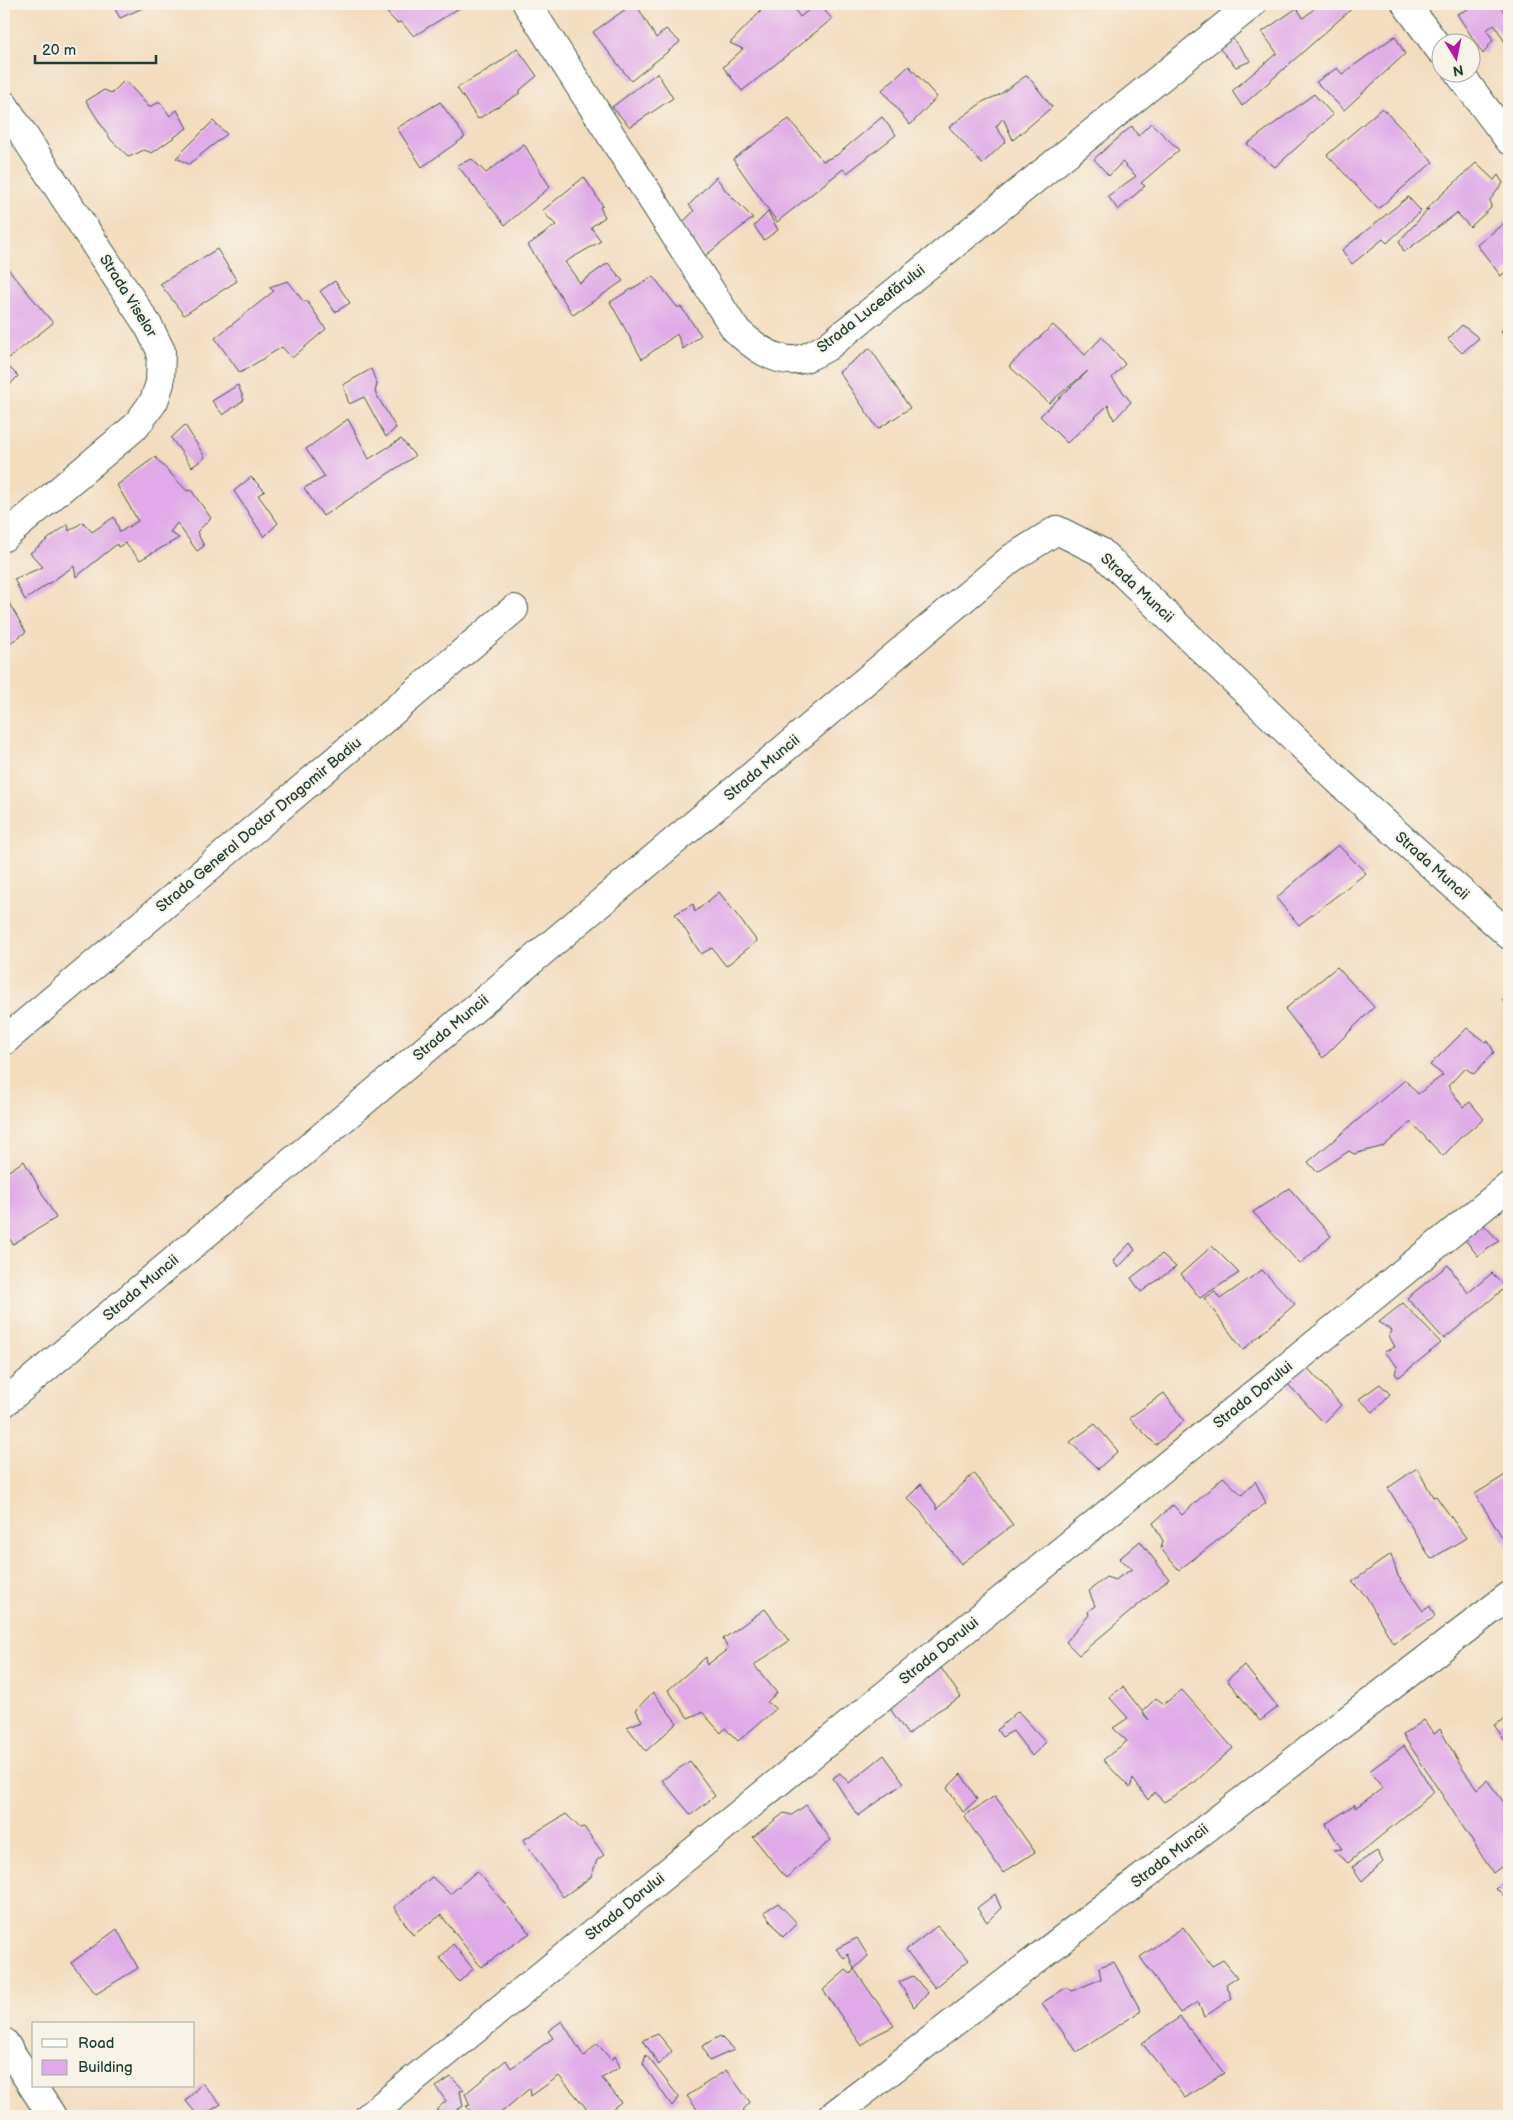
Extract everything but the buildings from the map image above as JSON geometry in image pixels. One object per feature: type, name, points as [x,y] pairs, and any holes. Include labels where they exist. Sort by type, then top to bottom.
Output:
[{"type":"street","name":"Strada Luceafărului","points":[[527,4],[735,329],[752,345],[777,358],[804,359],[827,347],[1252,4]]},
{"type":"street","points":[[1406,4],[1430,36]]},
{"type":"street","points":[[1466,82],[1509,140]]},
{"type":"street","name":"Strada Viselor","points":[[4,105],[150,327],[161,351],[160,382],[154,402],[136,426],[4,537]]},
{"type":"street","name":"Strada Muncii","points":[[4,1403],[1012,558],[1057,530],[1101,552],[1345,787],[1509,935]]},
{"type":"street","name":"Strada General Doctor Dragomir Badiu","points":[[4,1041],[514,609]]},
{"type":"street","name":"Strada Dorului","points":[[369,2116],[1509,1186]]},
{"type":"street","name":"Strada Muncii","points":[[832,2116],[1509,1596]]},
{"type":"street","points":[[4,2042],[32,2085]]},
{"type":"street","points":[[34,2088],[52,2116]]}]
